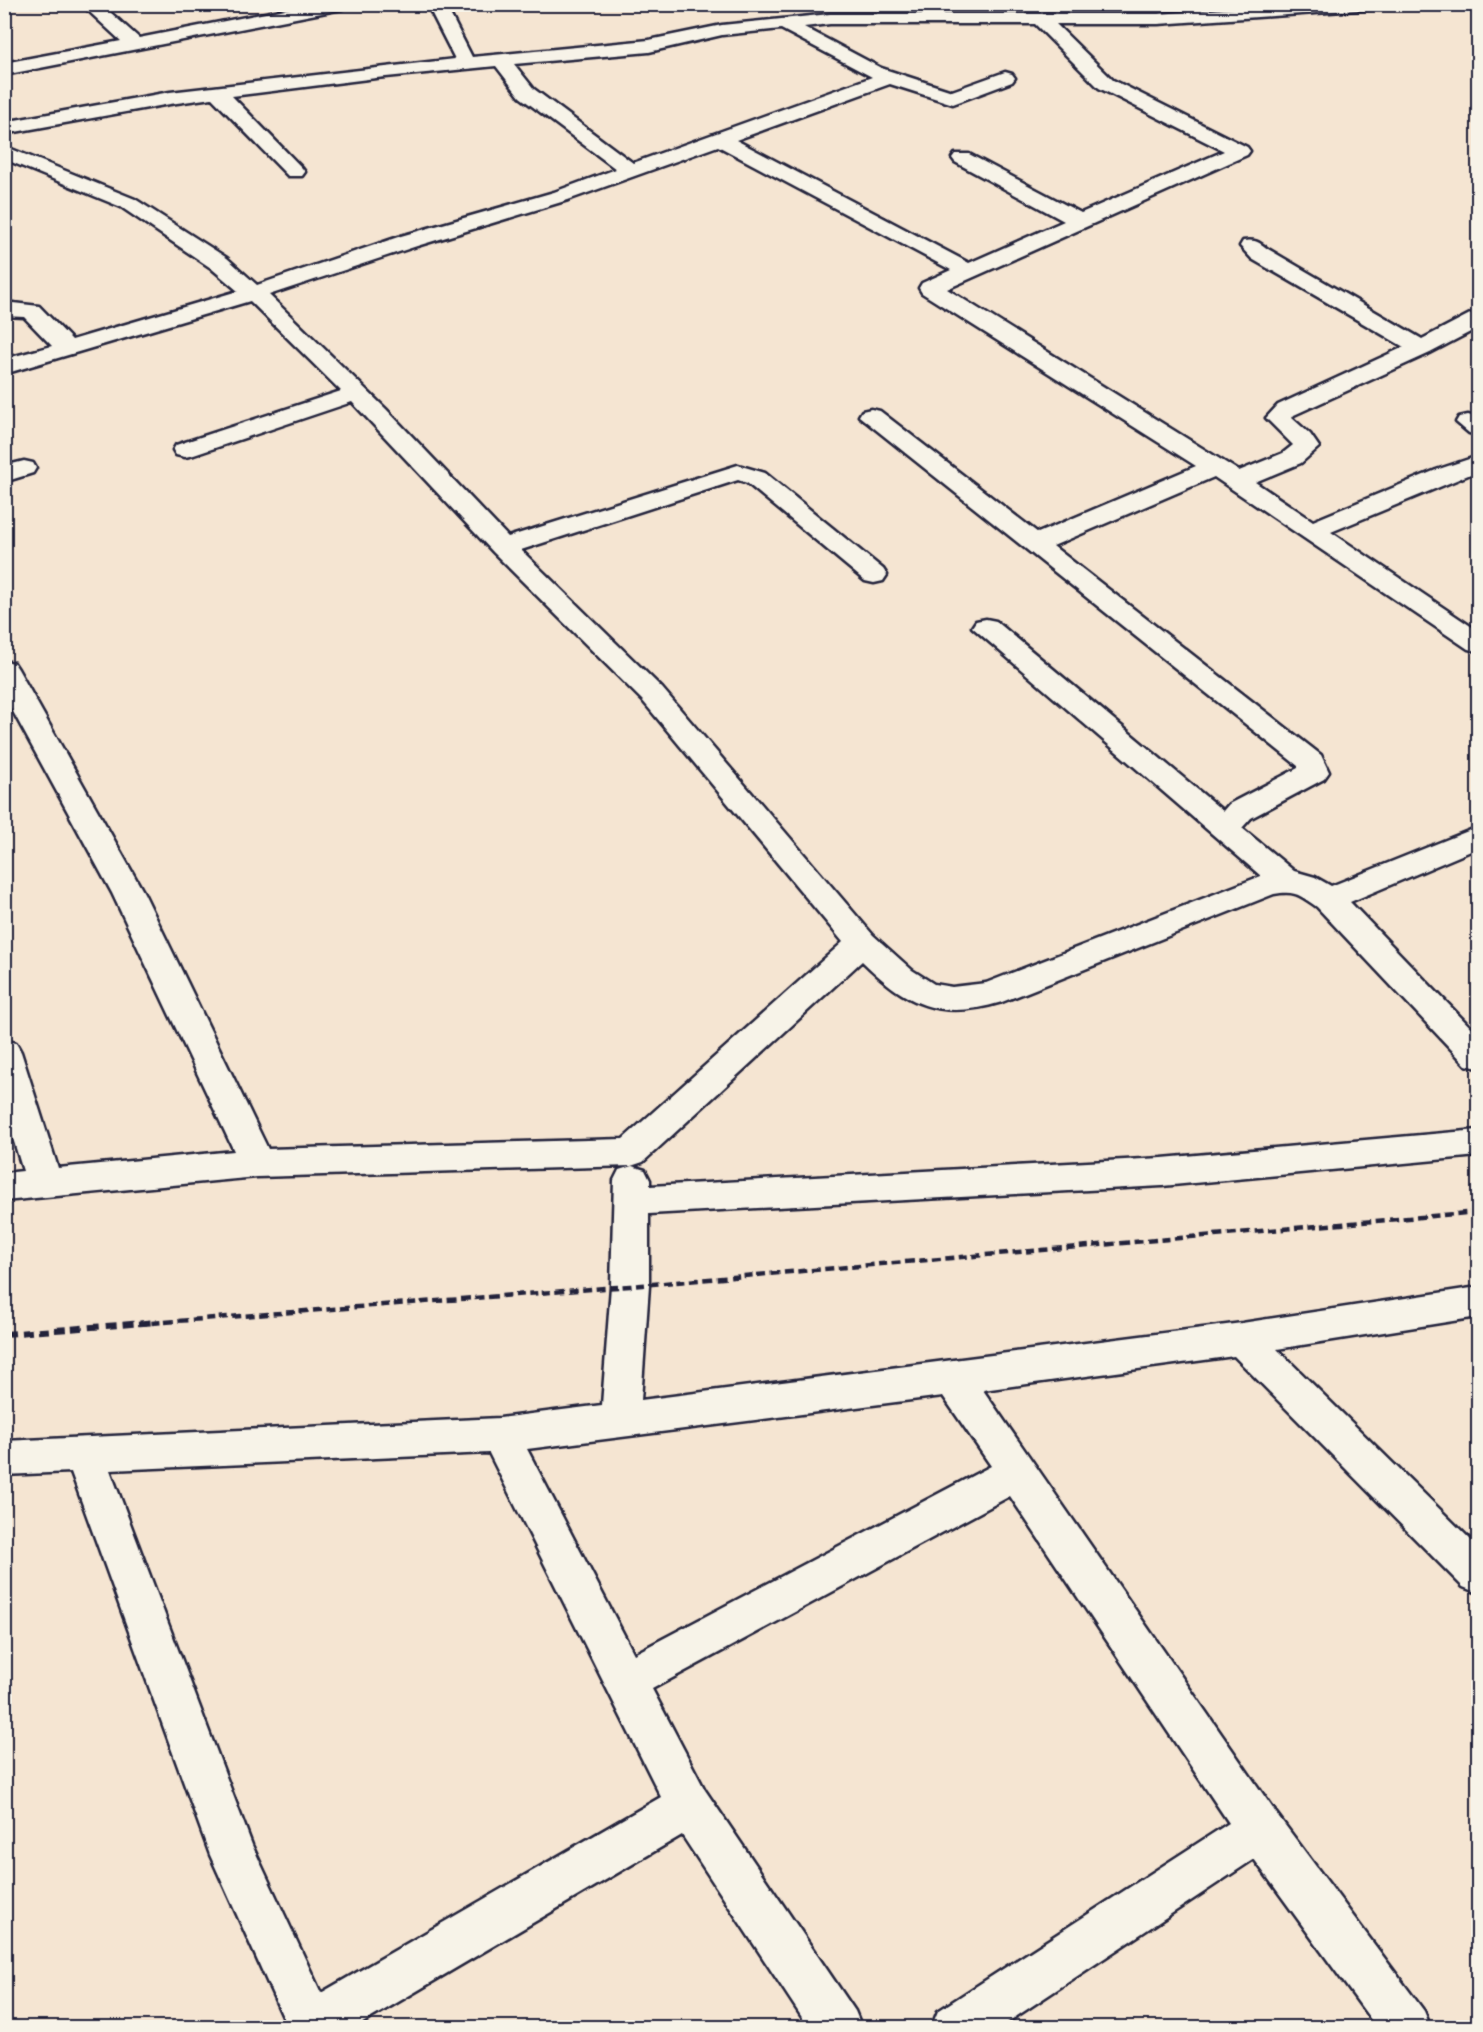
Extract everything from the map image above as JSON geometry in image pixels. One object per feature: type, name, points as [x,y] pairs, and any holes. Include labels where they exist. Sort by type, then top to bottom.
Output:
[{"type":"street","points":[[90,4],[136,45]]},
{"type":"street","points":[[248,4],[266,20]]},
{"type":"street","points":[[4,69],[342,4]]},
{"type":"street","points":[[436,4],[467,65]]},
{"type":"street","points":[[805,22],[852,4]]},
{"type":"street","points":[[4,128],[170,98],[376,72],[502,62],[649,46],[722,30],[830,19],[1158,19],[1372,4]]},
{"type":"street","points":[[1040,19],[1106,84],[1240,151],[930,288],[1226,474],[1475,636]]},
{"type":"street","points":[[785,24],[874,72],[953,98],[1005,78]]},
{"type":"street","points":[[502,62],[527,93],[631,171]]},
{"type":"street","points":[[4,367],[254,293],[409,241],[561,196],[891,77]]},
{"type":"street","points":[[217,92],[295,172]]},
{"type":"street","points":[[720,139],[969,271]]},
{"type":"street","points":[[962,158],[1081,222]]},
{"type":"street","points":[[12,162],[128,203],[219,264],[254,293],[357,393],[503,547],[652,694],[862,943],[920,992],[946,999],[990,994],[1285,880],[1296,880],[1308,884],[1328,899],[1479,1056]]},
{"type":"street","points":[[1251,246],[1260,254],[1422,348]]},
{"type":"street","points":[[4,309],[31,311],[68,349]]},
{"type":"street","points":[[1035,544],[1226,474],[1292,458],[1307,447],[1301,437],[1287,428],[1278,418],[1286,410],[1479,320]]},
{"type":"street","points":[[185,450],[357,393]]},
{"type":"street","points":[[871,416],[1311,762],[1314,772],[1240,811],[1224,829]]},
{"type":"street","points":[[1312,531],[1479,463]]},
{"type":"street","points":[[503,547],[738,472],[756,478],[874,575]]},
{"type":"street","points":[[986,627],[1285,880]]},
{"type":"street","points":[[4,669],[128,893],[257,1163]]},
{"type":"street","points":[[1328,899],[1479,837]]},
{"type":"street","points":[[4,1187],[257,1163],[631,1152],[862,943]]},
{"type":"street","points":[[4,1052],[45,1184]]},
{"type":"street","points":[[633,1201],[1029,1181],[1396,1153],[1479,1143]]},
{"type":"street","points":[[620,1421],[633,1201],[631,1152]]},
{"type":"street","points":[[4,1458],[501,1435],[1242,1339],[1479,1302]]},
{"type":"street","points":[[1242,1339],[1479,1574]]},
{"type":"street","points":[[954,1378],[1260,1829],[1407,2028]]},
{"type":"street","points":[[501,1435],[689,1806],[838,2028]]},
{"type":"street","points":[[85,1456],[233,1855],[313,2026],[689,1806]]},
{"type":"street","points":[[626,1680],[1017,1472]]},
{"type":"street","points":[[955,2028],[1260,1829]]},
{"type":"railway","points":[[138,1324],[630,1286],[1478,1212]]},
{"type":"railway","points":[[4,1334],[157,1322]]}]
